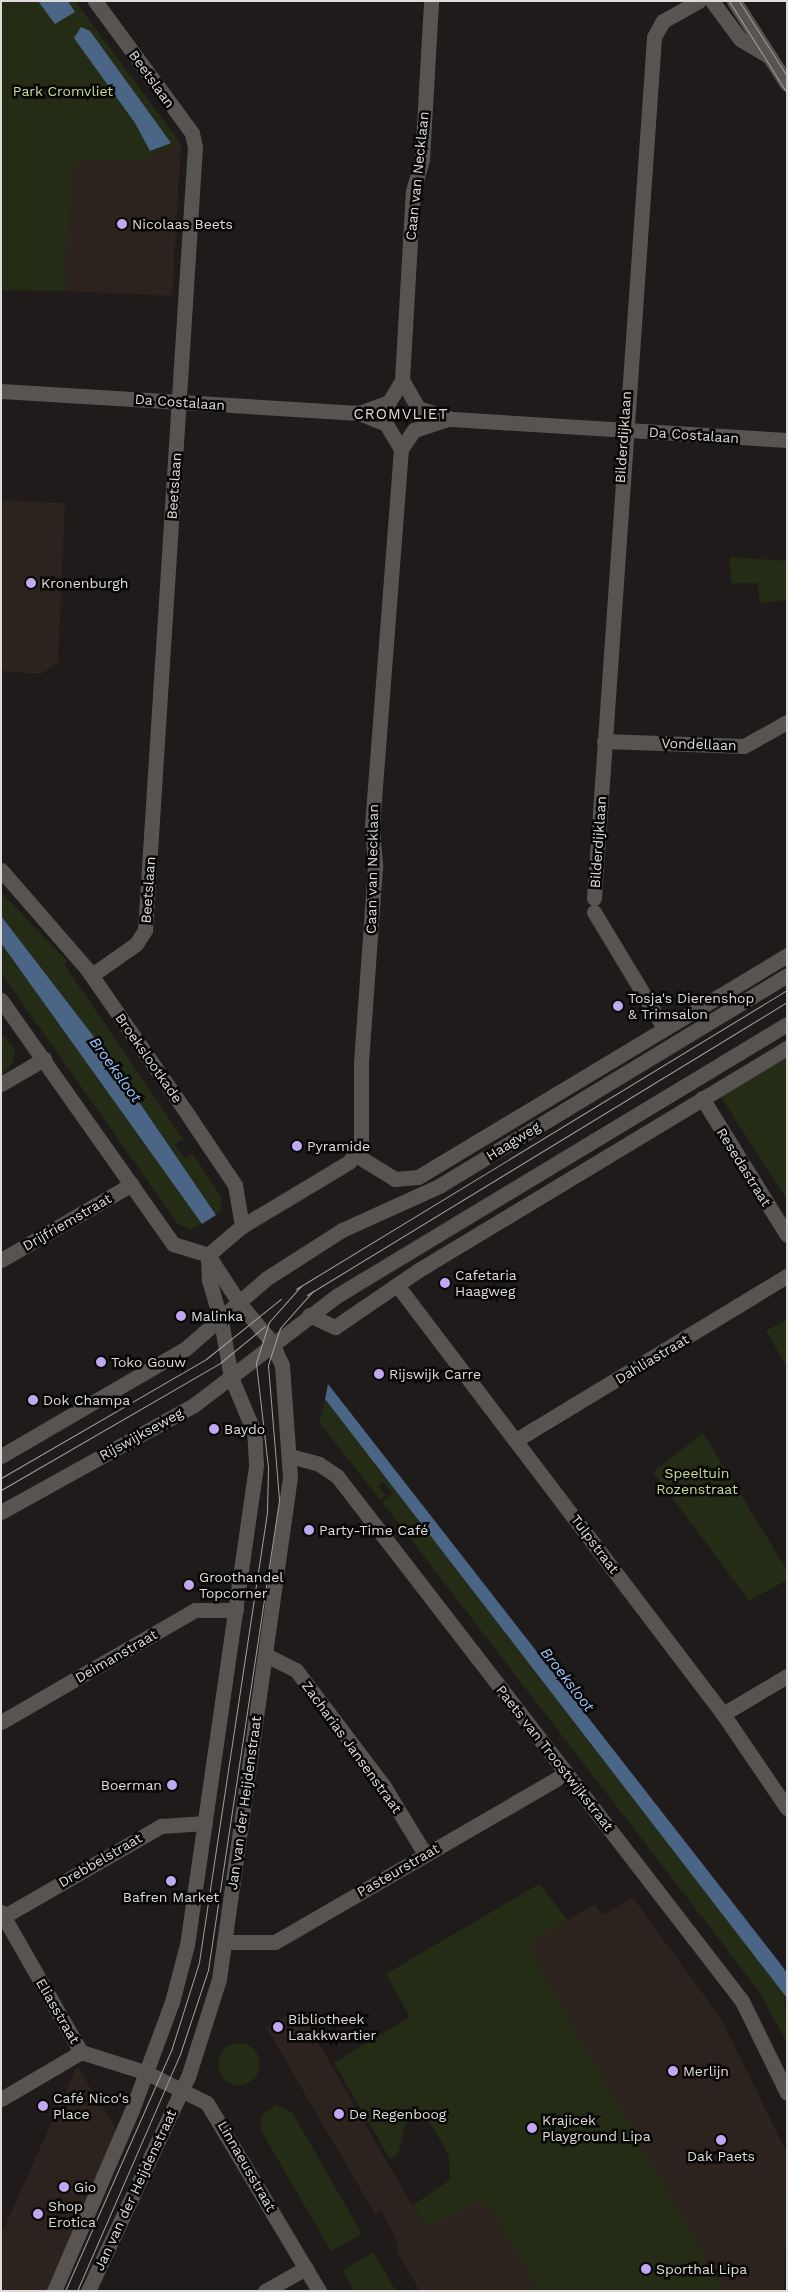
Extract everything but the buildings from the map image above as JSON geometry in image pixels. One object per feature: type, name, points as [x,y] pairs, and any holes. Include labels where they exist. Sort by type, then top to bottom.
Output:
[{"type":"street","name":"Caan van Necklaan","points":[[402,380],[413,192],[422,158],[431,1]]},
{"type":"street","name":"Bilderdijklaan","points":[[664,1028],[594,905],[623,430],[654,37],[663,21],[699,1]]},
{"type":"street","points":[[712,1],[740,39],[770,57]]},
{"type":"street","points":[[734,1],[787,84]]},
{"type":"street","name":"Beetslaan","points":[[92,975],[136,944],[145,930],[195,147],[192,133],[98,2]]},
{"type":"street","name":"Da Costalaan","points":[[359,413],[389,402],[402,380],[418,408],[452,419],[787,440]]},
{"type":"street","name":"Da Costalaan","points":[[1,391],[359,413],[386,424],[401,449],[417,428],[452,419]]},
{"type":"street","name":"Caan van Necklaan","points":[[356,1155],[361,1140],[361,1064],[375,867],[372,829],[382,673],[389,640],[401,449]]},
{"type":"street","name":"Vondellaan","points":[[604,741],[744,746],[787,722]]},
{"type":"street","name":"Broekslootkade","points":[[1,870],[92,975],[188,1115],[234,1183],[242,1226]]},
{"type":"street","name":"Haagweg","points":[[356,1155],[391,1177],[410,1180],[787,955]]},
{"type":"street","name":"Haagweg","points":[[240,1304],[267,1278],[342,1230],[439,1186],[787,975]]},
{"type":"street","points":[[1,1000],[174,1245],[208,1255],[240,1304],[185,1349],[1,1456]]},
{"type":"street","points":[[273,1344],[309,1315],[787,1024]]},
{"type":"street","points":[[309,1315],[335,1326],[397,1285],[787,1048]]},
{"type":"street","points":[[1,1084],[44,1059]]},
{"type":"street","name":"Resedastraat","points":[[702,1098],[787,1235]]},
{"type":"street","points":[[208,1255],[242,1226],[356,1155]]},
{"type":"street","name":"Drijfriemstraat","points":[[1,1260],[132,1184]]},
{"type":"street","points":[[54,2291],[145,2072],[183,1968],[205,1823],[257,1453],[250,1420],[232,1379],[221,1321],[209,1280],[208,1255]]},
{"type":"street","name":"Dahliastraat","points":[[516,1440],[787,1276]]},
{"type":"street","name":"Tulpstraat","points":[[397,1285],[724,1714],[787,1808]]},
{"type":"street","name":"Jan van der Heijdenstraat","points":[[88,2291],[183,2089],[212,2010],[224,1942],[286,1517],[290,1456],[283,1374],[273,1344],[240,1304]]},
{"type":"street","name":"Rijswijkseweg","points":[[1,1512],[183,1412],[232,1379],[273,1344]]},
{"type":"street","name":"Paets van Troostwijkstraat","points":[[290,1456],[319,1464],[337,1476],[742,2001],[787,2093]]},
{"type":"street","name":"Deimanstraat","points":[[1,1722],[196,1610],[236,1610]]},
{"type":"street","name":"Zacharias Jansenstraat","points":[[266,1655],[296,1670],[384,1784],[425,1854]]},
{"type":"street","points":[[724,1714],[787,1676]]},
{"type":"street","name":"Pasteurstraat","points":[[224,1942],[276,1942],[566,1773]]},
{"type":"street","name":"Drebbelstraat","points":[[2,1915],[161,1826],[205,1823]]},
{"type":"street","name":"Eliasstraat","points":[[2,1915],[81,2052],[145,2072]]},
{"type":"street","points":[[1,2099],[81,2052]]},
{"type":"street","name":"Linnaeusstraat","points":[[145,2072],[202,2099],[216,2114],[320,2291]]},
{"type":"street","points":[[265,2291],[306,2268]]},
{"type":"shaded area","name":"Nicolaas Beets","points":[[181,144],[172,296],[64,291],[73,153],[145,157]]},
{"type":"shaded area","name":"Kronenburgh","points":[[1,500],[65,503],[58,663],[41,674],[1,671]]},
{"type":"shaded area","points":[[633,1898],[721,2019],[787,2153],[784,2291],[724,2291],[529,1949],[536,1944],[533,1940],[595,1904],[602,1915]]},
{"type":"shaded area","name":"De Regenboog","points":[[299,2009],[425,2228],[476,2201],[493,2211],[538,2291],[420,2291],[397,2252],[396,2238],[381,2211],[375,2214],[266,2027]]},
{"type":"shaded area","points":[[77,2066],[117,2131],[46,2291],[1,2291],[1,2235]]},
{"type":"green space","name":"Park Cromvliet","points":[[1,1],[75,1],[181,144],[150,155],[149,161],[85,160],[72,172],[64,291],[1,290]]},
{"type":"green space","points":[[730,557],[787,561],[787,600],[760,603],[757,583],[731,583]]},
{"type":"green space","points":[[1,892],[67,961],[64,964],[183,1139],[175,1145],[185,1159],[193,1154],[220,1195],[222,1208],[216,1215],[101,1046],[1,916]]},
{"type":"green space","points":[[1,943],[53,1010],[202,1224],[191,1229],[178,1224],[1,973]]},
{"type":"green space","points":[[1,1032],[15,1050],[13,1063],[1,1076]]},
{"type":"green space","points":[[787,1057],[787,1200],[721,1097]]},
{"type":"green space","points":[[787,1319],[787,1367],[766,1331]]},
{"type":"green space","points":[[325,1399],[784,1991],[787,2043],[759,1991],[382,1502],[392,1494],[383,1482],[378,1487],[386,1495],[380,1500],[319,1422]]},
{"type":"green space","name":"Speeltuin Rozenstraat","points":[[703,1433],[787,1570],[787,1580],[749,1601],[653,1472]]},
{"type":"green space","name":"Krajicek Playground Lipa","points":[[539,1884],[568,1920],[534,1940],[536,1944],[529,1949],[724,2291],[538,2291],[493,2211],[477,2202],[425,2228],[413,2205],[450,2180],[449,2155],[423,2111],[405,2124],[398,2154],[390,2159],[334,2063],[410,2017],[386,1974]]},
{"type":"green space","points":[[239,2043],[254,2049],[260,2064],[254,2079],[239,2085],[224,2079],[218,2064],[224,2049]]},
{"type":"green space","points":[[276,2105],[292,2112],[362,2234],[331,2251],[260,2129],[262,2114]]},
{"type":"green space","points":[[373,2252],[396,2291],[354,2291],[343,2270]]},
{"type":"water","points":[[38,1],[68,1],[75,12],[55,24]]},
{"type":"water","points":[[81,27],[90,31],[171,143],[150,151],[135,123],[74,38]]},
{"type":"water","name":"Broeksloot","points":[[1,916],[101,1046],[216,1215],[202,1224],[1,943]]},
{"type":"water","points":[[328,1384],[779,1962],[787,1973],[787,1998],[325,1399]]},
{"type":"tram line","points":[[729,1],[787,93]]},
{"type":"tram line","points":[[739,1],[787,76]]},
{"type":"tram line","points":[[296,1289],[787,990]]},
{"type":"tram line","points":[[307,1295],[787,1002]]},
{"type":"tram line","points":[[65,2291],[171,2051],[199,1962],[267,1511],[268,1467],[256,1363],[269,1322],[301,1286]]},
{"type":"tram line","points":[[77,2291],[180,2054],[208,1970],[279,1499],[268,1365],[280,1328],[313,1291]]},
{"type":"tram line","points":[[1,1478],[206,1359],[281,1299]]},
{"type":"tram line","points":[[1,1490],[220,1363],[265,1326]]},
{"type":"place","name":"Nicolaas Beets","points":[[122,224]]},
{"type":"place","name":"Kronenburgh","points":[[31,583]]},
{"type":"place","name":"Tosja's Dierenshop & Trimsalon","points":[[618,1006]]},
{"type":"place","name":"Pyramide","points":[[297,1146]]},
{"type":"place","name":"Cafetaria Haagweg","points":[[445,1283]]},
{"type":"place","name":"Malinka","points":[[181,1316]]},
{"type":"place","name":"Toko Gouw","points":[[101,1362]]},
{"type":"place","name":"Rijswijk Carre","points":[[379,1374]]},
{"type":"place","name":"Dok Champa","points":[[33,1400]]},
{"type":"place","name":"Baydo","points":[[214,1429]]},
{"type":"place","name":"Party-Time Café","points":[[309,1530]]},
{"type":"place","name":"Groothandel Topcorner","points":[[189,1585]]},
{"type":"place","name":"Boerman","points":[[172,1785]]},
{"type":"place","name":"Bafren Market","points":[[171,1881]]},
{"type":"place","name":"Bibliotheek Laakkwartier","points":[[278,2027]]},
{"type":"place","name":"Merlijn","points":[[673,2071]]},
{"type":"place","name":"Café Nico's Place","points":[[43,2106]]},
{"type":"place","name":"De Regenboog","points":[[339,2114]]},
{"type":"place","name":"Krajicek Playground Lipa","points":[[532,2128]]},
{"type":"place","name":"Dak Paets","points":[[721,2140]]},
{"type":"place","name":"Gio","points":[[64,2187]]},
{"type":"place","name":"Shop Erotica","points":[[38,2214]]},
{"type":"place","name":"Sporthal Lipa","points":[[646,2269]]},
{"type":"district","name":"CROMVLIET","points":[[401,415]]}]
